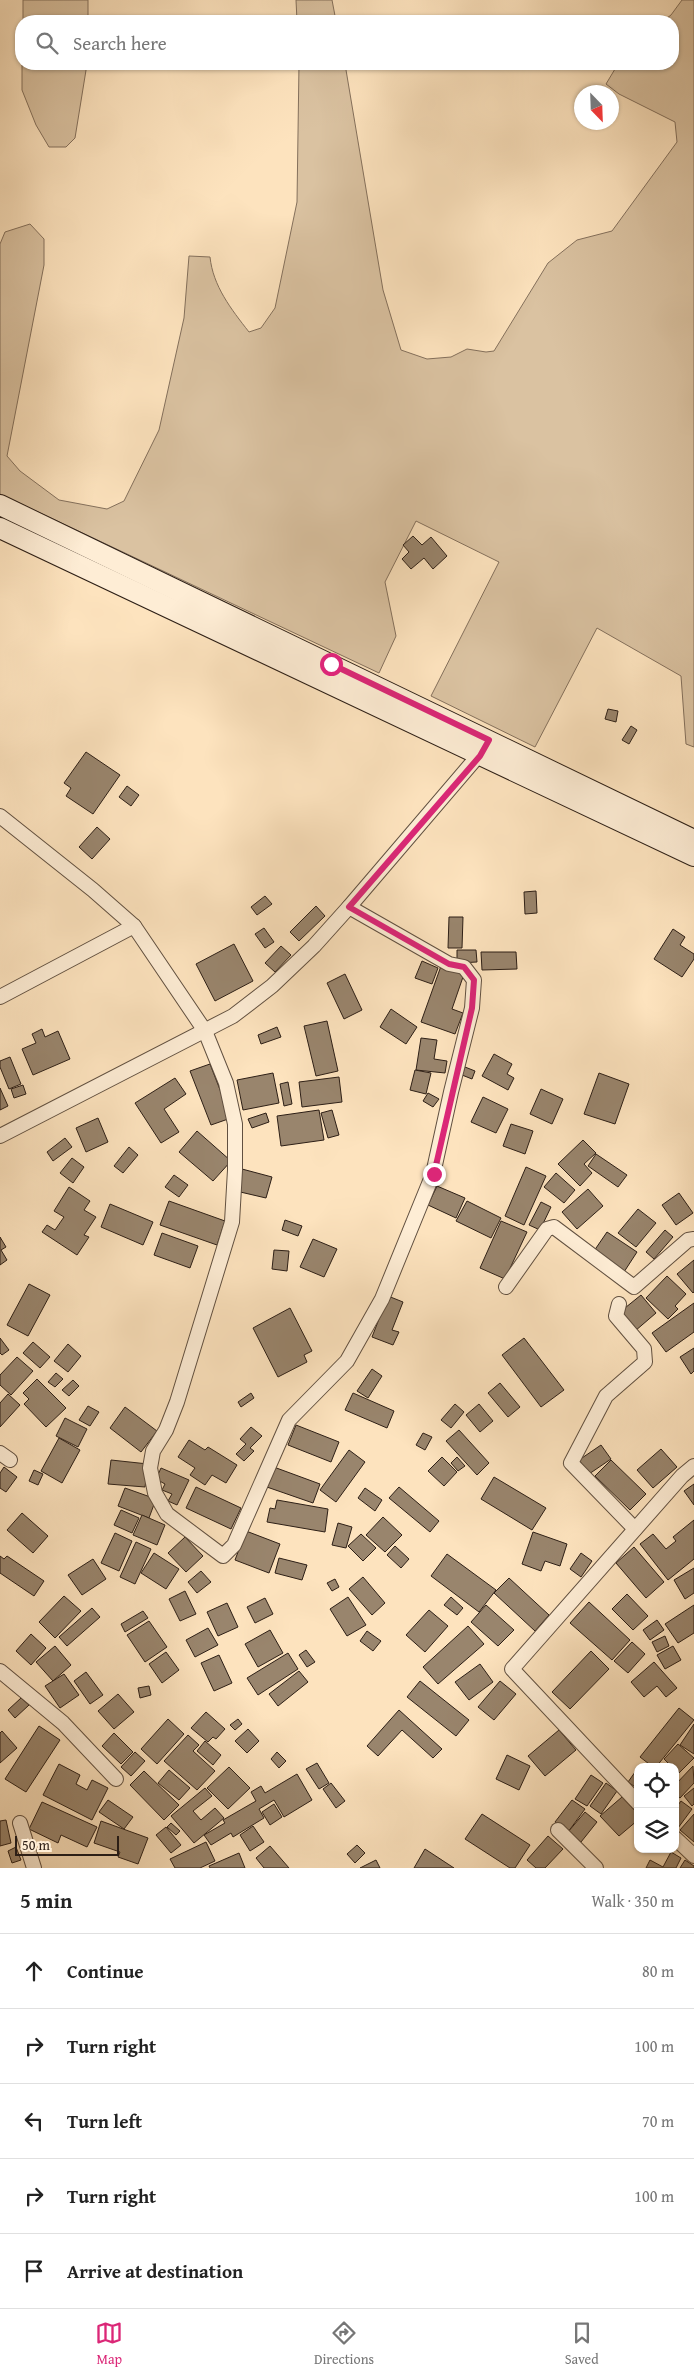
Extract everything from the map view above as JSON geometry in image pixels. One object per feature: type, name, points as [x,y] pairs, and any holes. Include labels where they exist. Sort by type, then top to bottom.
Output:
[{"type":"main road","points":[[0,505],[485,748],[694,856]]},
{"type":"main road","points":[[0,528],[485,748],[694,840]]},
{"type":"street","points":[[0,1136],[233,1016],[272,986],[314,946],[349,907],[485,748]]},
{"type":"street","points":[[0,816],[93,890],[134,926],[205,1031],[226,1083],[235,1124],[236,1170],[232,1222],[177,1402],[166,1430],[153,1451],[150,1468],[155,1493],[167,1514],[223,1556],[234,1545],[289,1420],[348,1361],[382,1298],[434,1174],[472,1008],[474,980],[464,967],[449,964],[349,907]]},
{"type":"street","points":[[0,997],[134,926]]},
{"type":"street","points":[[506,1287],[550,1227],[554,1227],[634,1287],[688,1240],[694,1239]]},
{"type":"street","points":[[619,1304],[616,1316],[644,1349],[645,1362],[606,1396],[571,1463],[635,1529]]},
{"type":"street","points":[[634,1799],[512,1669],[682,1476],[694,1466]]},
{"type":"street","points":[[0,1672],[63,1723],[116,1779]]},
{"type":"street","points":[[20,1823],[34,1868]]},
{"type":"street","points":[[558,1830],[596,1868]]},
{"type":"street","points":[[679,1842],[694,1856]]},
{"type":"shaded area","points":[[23,0],[88,0],[88,15],[23,15]]},
{"type":"shaded area","points":[[296,0],[332,0],[335,15],[297,15]]},
{"type":"shaded area","points":[[682,0],[694,0],[694,747],[686,744],[681,676],[597,628],[535,747],[431,696],[499,562],[416,521],[385,582],[396,636],[379,673],[0,494],[0,244],[5,232],[30,224],[44,239],[44,265],[7,456],[20,471],[59,500],[107,509],[124,501],[159,430],[184,318],[189,256],[210,257],[219,287],[249,332],[261,328],[275,308],[297,202],[299,70],[346,70],[383,290],[401,350],[427,359],[451,357],[467,349],[486,352],[494,351],[548,263],[577,240],[612,231],[677,142],[675,122],[619,94],[619,85],[606,84],[614,70],[679,70],[679,15],[671,15]]},
{"type":"shaded area","points":[[22,70],[86,70],[75,138],[66,147],[49,147],[36,125],[22,90]]},
{"type":"building","points":[[413,536],[422,545],[431,537],[447,556],[433,569],[424,558],[411,569],[402,559],[409,552],[403,545]]},
{"type":"building","points":[[608,709],[618,711],[616,722],[605,719]]},
{"type":"building","points":[[631,726],[637,730],[629,744],[622,740]]},
{"type":"building","points":[[86,752],[120,775],[93,814],[66,796],[71,788],[64,783]]},
{"type":"building","points":[[127,786],[139,795],[131,806],[119,797]]},
{"type":"building","points":[[97,827],[110,839],[92,859],[79,847]]},
{"type":"building","points":[[536,891],[537,913],[525,914],[524,892]]},
{"type":"building","points":[[265,896],[272,904],[257,915],[251,907]]},
{"type":"building","points":[[316,906],[325,916],[299,941],[290,932]]},
{"type":"building","points":[[449,917],[463,917],[462,948],[448,948]]},
{"type":"building","points":[[264,928],[274,942],[265,948],[255,934]]},
{"type":"building","points":[[673,929],[685,937],[680,945],[694,954],[694,959],[682,977],[654,959]]},
{"type":"building","points":[[234,944],[253,981],[215,1001],[196,964]]},
{"type":"building","points":[[281,946],[291,955],[275,972],[265,963]]},
{"type":"building","points":[[457,950],[476,950],[477,962],[457,963]]},
{"type":"building","points":[[481,952],[516,952],[517,969],[482,970]]},
{"type":"building","points":[[422,961],[438,968],[432,984],[415,978]]},
{"type":"building","points":[[441,966],[464,974],[452,1009],[463,1013],[455,1034],[421,1022]]},
{"type":"building","points":[[345,974],[362,1010],[344,1019],[327,983]]},
{"type":"building","points":[[391,1009],[417,1027],[406,1044],[380,1027]]},
{"type":"building","points":[[327,1021],[338,1071],[316,1076],[304,1026]]},
{"type":"building","points":[[277,1027],[281,1037],[261,1044],[258,1035]]},
{"type":"building","points":[[42,1029],[45,1037],[58,1031],[70,1059],[33,1075],[22,1049],[36,1043],[32,1034]]},
{"type":"building","points":[[421,1038],[437,1040],[434,1059],[447,1061],[445,1073],[416,1070]]},
{"type":"building","points":[[494,1054],[512,1064],[507,1074],[514,1078],[508,1090],[482,1076]]},
{"type":"building","points":[[10,1057],[21,1084],[9,1089],[0,1067],[0,1061]]},
{"type":"building","points":[[210,1064],[231,1118],[211,1125],[190,1071]]},
{"type":"building","points":[[465,1067],[475,1071],[472,1079],[462,1075]]},
{"type":"building","points":[[415,1070],[431,1073],[426,1094],[410,1090]]},
{"type":"building","points":[[273,1073],[279,1103],[243,1110],[237,1080]]},
{"type":"building","points":[[599,1073],[629,1084],[615,1124],[584,1114]]},
{"type":"building","points":[[339,1077],[342,1102],[302,1107],[299,1082]]},
{"type":"building","points":[[175,1078],[186,1094],[164,1109],[179,1132],[161,1143],[135,1103]]},
{"type":"building","points":[[288,1082],[292,1104],[284,1106],[280,1084]]},
{"type":"building","points":[[23,1085],[26,1094],[14,1098],[11,1089]]},
{"type":"building","points":[[0,1088],[8,1106],[0,1110]]},
{"type":"building","points":[[541,1089],[563,1099],[552,1124],[530,1114]]},
{"type":"building","points":[[428,1093],[439,1099],[433,1107],[423,1101]]},
{"type":"building","points":[[483,1097],[508,1109],[496,1133],[471,1122]]},
{"type":"building","points":[[319,1110],[324,1140],[281,1146],[277,1116]]},
{"type":"building","points":[[332,1110],[339,1135],[328,1138],[321,1113]]},
{"type":"building","points":[[266,1113],[269,1122],[252,1128],[248,1119]]},
{"type":"building","points":[[98,1118],[108,1142],[86,1152],[76,1128]]},
{"type":"building","points":[[511,1124],[533,1131],[525,1154],[503,1146]]},
{"type":"building","points":[[197,1131],[231,1161],[213,1181],[179,1152]]},
{"type":"building","points":[[65,1138],[72,1147],[53,1161],[47,1152]]},
{"type":"building","points":[[583,1140],[596,1153],[584,1164],[592,1173],[580,1186],[558,1164]]},
{"type":"building","points":[[129,1147],[138,1155],[123,1173],[114,1166]]},
{"type":"building","points":[[596,1154],[627,1175],[618,1187],[588,1166]]},
{"type":"building","points":[[72,1158],[84,1167],[73,1183],[60,1173]]},
{"type":"building","points":[[526,1167],[546,1176],[524,1225],[505,1216]]},
{"type":"building","points":[[242,1169],[272,1177],[266,1198],[236,1191]]},
{"type":"building","points":[[556,1173],[575,1190],[564,1203],[544,1187]]},
{"type":"building","points":[[174,1175],[188,1185],[179,1197],[165,1187]]},
{"type":"building","points":[[437,1186],[465,1198],[456,1218],[428,1205]]},
{"type":"building","points":[[69,1187],[90,1201],[84,1210],[96,1217],[84,1235],[89,1237],[77,1255],[42,1232],[47,1225],[55,1230],[64,1217],[54,1211]]},
{"type":"building","points":[[588,1189],[603,1206],[577,1229],[562,1212]]},
{"type":"building","points":[[679,1193],[693,1213],[676,1225],[662,1205]]},
{"type":"building","points":[[169,1201],[225,1221],[217,1245],[160,1225]]},
{"type":"building","points":[[467,1201],[501,1218],[491,1238],[456,1221]]},
{"type":"building","points":[[541,1202],[551,1207],[540,1230],[529,1225]]},
{"type":"building","points":[[110,1204],[153,1222],[143,1245],[101,1227]]},
{"type":"building","points":[[638,1209],[656,1223],[636,1247],[618,1233]]},
{"type":"building","points":[[285,1220],[302,1226],[298,1236],[282,1230]]},
{"type":"building","points":[[501,1221],[527,1232],[505,1279],[480,1268]]},
{"type":"building","points":[[665,1230],[673,1237],[654,1259],[646,1252]]},
{"type":"building","points":[[607,1232],[637,1252],[624,1272],[594,1251]]},
{"type":"building","points":[[162,1233],[198,1246],[190,1268],[154,1255]]},
{"type":"building","points":[[0,1237],[6,1247],[1,1250],[7,1260],[0,1265]]},
{"type":"building","points":[[313,1239],[337,1249],[324,1277],[300,1267]]},
{"type":"building","points":[[274,1250],[289,1251],[287,1271],[272,1269]]},
{"type":"building","points":[[694,1260],[694,1292],[693,1293],[677,1274]]},
{"type":"building","points":[[667,1276],[686,1294],[675,1306],[678,1309],[668,1319],[646,1298]]},
{"type":"building","points":[[29,1284],[50,1295],[28,1336],[7,1325]]},
{"type":"building","points":[[641,1295],[656,1313],[635,1331],[620,1312]]},
{"type":"building","points":[[388,1296],[403,1302],[392,1330],[399,1332],[393,1345],[372,1337]]},
{"type":"building","points":[[694,1303],[694,1332],[666,1352],[652,1333]]},
{"type":"building","points":[[290,1308],[312,1351],[304,1355],[307,1362],[278,1377],[253,1328]]},
{"type":"building","points":[[0,1338],[9,1350],[2,1355],[0,1353]]},
{"type":"building","points":[[524,1338],[564,1390],[541,1407],[502,1355]]},
{"type":"building","points":[[33,1342],[50,1357],[40,1368],[23,1353]]},
{"type":"building","points":[[68,1344],[81,1356],[68,1372],[54,1361]]},
{"type":"building","points":[[694,1348],[694,1371],[691,1374],[680,1357]]},
{"type":"building","points":[[17,1357],[33,1371],[11,1395],[0,1385],[0,1375]]},
{"type":"building","points":[[372,1369],[382,1376],[368,1398],[357,1391]]},
{"type":"building","points":[[56,1373],[63,1379],[55,1387],[48,1382]]},
{"type":"building","points":[[37,1379],[66,1408],[46,1427],[24,1404],[29,1399],[23,1393]]},
{"type":"building","points":[[73,1380],[79,1386],[69,1396],[62,1390]]},
{"type":"building","points":[[500,1383],[520,1407],[508,1417],[488,1393]]},
{"type":"building","points":[[251,1393],[254,1398],[241,1407],[238,1402]]},
{"type":"building","points":[[353,1393],[394,1411],[387,1428],[345,1410]]},
{"type":"building","points":[[8,1394],[20,1405],[0,1427],[0,1403]]},
{"type":"building","points":[[455,1404],[464,1412],[451,1428],[441,1420]]},
{"type":"building","points":[[479,1404],[493,1421],[480,1432],[466,1415]]},
{"type":"building","points":[[88,1406],[99,1412],[90,1426],[79,1420]]},
{"type":"building","points":[[125,1407],[157,1431],[141,1452],[110,1428]]},
{"type":"building","points":[[65,1418],[87,1429],[78,1447],[56,1436]]},
{"type":"building","points":[[296,1425],[339,1442],[331,1462],[288,1445]]},
{"type":"building","points":[[251,1427],[262,1436],[250,1448],[254,1451],[244,1461],[236,1454],[246,1444],[240,1439]]},
{"type":"building","points":[[459,1430],[489,1463],[477,1475],[446,1441]]},
{"type":"building","points":[[423,1433],[432,1437],[425,1450],[416,1445]]},
{"type":"building","points":[[59,1438],[80,1450],[62,1483],[41,1471]]},
{"type":"building","points":[[189,1440],[205,1450],[208,1447],[237,1465],[226,1483],[212,1475],[205,1485],[190,1475],[195,1468],[178,1457]]},
{"type":"building","points":[[601,1445],[611,1459],[589,1474],[579,1460]]},
{"type":"building","points":[[661,1449],[677,1467],[653,1488],[637,1470]]},
{"type":"building","points":[[349,1450],[365,1462],[336,1502],[320,1490]]},
{"type":"building","points":[[442,1457],[457,1472],[444,1486],[428,1471]]},
{"type":"building","points":[[457,1457],[465,1466],[458,1471],[451,1463]]},
{"type":"building","points":[[111,1460],[148,1464],[145,1487],[108,1484]]},
{"type":"building","points":[[611,1460],[646,1494],[630,1510],[595,1476]]},
{"type":"building","points":[[271,1466],[320,1484],[313,1503],[264,1486]]},
{"type":"building","points":[[4,1467],[17,1477],[6,1492],[0,1488],[0,1473]]},
{"type":"building","points":[[161,1468],[189,1480],[177,1505],[168,1501],[172,1494],[162,1490],[165,1484],[156,1479]]},
{"type":"building","points":[[34,1470],[43,1474],[38,1485],[29,1481]]},
{"type":"building","points":[[494,1477],[546,1508],[532,1530],[481,1499]]},
{"type":"building","points":[[694,1484],[694,1505],[684,1491]]},
{"type":"building","points":[[196,1487],[241,1508],[231,1529],[186,1508]]},
{"type":"building","points":[[399,1487],[439,1521],[430,1532],[389,1498]]},
{"type":"building","points":[[125,1488],[156,1499],[149,1518],[118,1506]]},
{"type":"building","points":[[365,1488],[382,1500],[375,1511],[358,1498]]},
{"type":"building","points":[[277,1500],[328,1509],[325,1532],[267,1522],[270,1508],[275,1509]]},
{"type":"building","points":[[121,1510],[139,1518],[132,1533],[114,1525]]},
{"type":"building","points":[[22,1513],[48,1536],[33,1553],[7,1530]]},
{"type":"building","points":[[142,1515],[165,1525],[157,1545],[133,1535]]},
{"type":"building","points":[[383,1517],[402,1535],[385,1552],[366,1535]]},
{"type":"building","points":[[694,1520],[694,1559],[668,1580],[640,1544],[653,1534],[666,1549],[676,1541],[673,1537]]},
{"type":"building","points":[[338,1523],[352,1527],[346,1548],[332,1545]]},
{"type":"building","points":[[246,1531],[280,1544],[269,1573],[235,1560]]},
{"type":"building","points":[[533,1532],[567,1544],[560,1566],[545,1561],[541,1571],[522,1564]]},
{"type":"building","points":[[115,1533],[132,1541],[119,1571],[101,1563]]},
{"type":"building","points":[[361,1534],[376,1548],[363,1561],[348,1546]]},
{"type":"building","points":[[185,1537],[203,1556],[186,1572],[168,1553]]},
{"type":"building","points":[[136,1542],[151,1549],[135,1584],[120,1577]]},
{"type":"building","points":[[395,1546],[409,1559],[401,1568],[387,1555]]},
{"type":"building","points":[[634,1547],[664,1582],[646,1598],[616,1563]]},
{"type":"building","points":[[154,1553],[179,1569],[166,1589],[141,1573]]},
{"type":"building","points":[[581,1553],[592,1561],[581,1577],[570,1569]]},
{"type":"building","points":[[447,1554],[496,1590],[479,1612],[431,1576]]},
{"type":"building","points":[[0,1556],[4,1559],[7,1556],[44,1581],[34,1596],[0,1573]]},
{"type":"building","points":[[279,1558],[307,1565],[302,1580],[275,1573]]},
{"type":"building","points":[[93,1559],[106,1579],[82,1595],[68,1575]]},
{"type":"building","points":[[694,1568],[694,1593],[685,1599],[674,1580]]},
{"type":"building","points":[[201,1571],[211,1582],[197,1593],[188,1582]]},
{"type":"building","points":[[363,1577],[385,1603],[372,1615],[349,1589]]},
{"type":"building","points":[[509,1578],[549,1615],[535,1631],[494,1593]]},
{"type":"building","points":[[335,1579],[339,1587],[332,1591],[327,1583]]},
{"type":"building","points":[[185,1591],[196,1614],[180,1621],[169,1599]]},
{"type":"building","points":[[627,1594],[648,1616],[633,1630],[612,1609]]},
{"type":"building","points":[[64,1596],[81,1611],[55,1638],[39,1622]]},
{"type":"building","points":[[348,1597],[366,1625],[347,1636],[330,1609]]},
{"type":"building","points":[[451,1597],[463,1608],[457,1615],[444,1605]]},
{"type":"building","points":[[265,1598],[273,1614],[255,1623],[247,1607]]},
{"type":"building","points":[[589,1602],[630,1640],[612,1660],[570,1623]]},
{"type":"building","points":[[227,1603],[238,1627],[218,1636],[207,1612]]},
{"type":"building","points":[[486,1605],[514,1630],[498,1646],[471,1622]]},
{"type":"building","points":[[694,1605],[694,1633],[678,1643],[665,1624]]},
{"type":"building","points":[[92,1608],[100,1617],[67,1646],[59,1637]]},
{"type":"building","points":[[429,1610],[448,1626],[425,1652],[406,1635]]},
{"type":"building","points":[[143,1611],[148,1618],[125,1632],[121,1624]]},
{"type":"building","points":[[657,1620],[664,1630],[650,1640],[643,1630]]},
{"type":"building","points":[[149,1621],[167,1647],[145,1662],[127,1635]]},
{"type":"building","points":[[468,1626],[484,1644],[438,1684],[423,1667]]},
{"type":"building","points":[[208,1628],[218,1645],[195,1657],[186,1640]]},
{"type":"building","points":[[270,1630],[283,1653],[258,1667],[245,1644]]},
{"type":"building","points":[[367,1631],[381,1641],[373,1651],[360,1641]]},
{"type":"building","points":[[31,1634],[46,1648],[31,1665],[16,1651]]},
{"type":"building","points":[[665,1636],[669,1646],[657,1652],[652,1642]]},
{"type":"building","points":[[632,1642],[645,1654],[628,1673],[614,1661]]},
{"type":"building","points":[[55,1646],[71,1665],[53,1681],[36,1662]]},
{"type":"building","points":[[673,1646],[681,1660],[665,1669],[657,1655]]},
{"type":"building","points":[[306,1650],[315,1662],[307,1667],[299,1655]]},
{"type":"building","points":[[591,1651],[609,1669],[570,1709],[552,1692]]},
{"type":"building","points":[[166,1652],[179,1670],[162,1683],[149,1664]]},
{"type":"building","points":[[288,1653],[298,1669],[258,1695],[247,1678]]},
{"type":"building","points":[[219,1655],[232,1683],[214,1691],[201,1663]]},
{"type":"building","points":[[654,1662],[677,1688],[666,1697],[657,1686],[644,1697],[631,1682]]},
{"type":"building","points":[[480,1664],[493,1682],[469,1700],[455,1682]]},
{"type":"building","points":[[299,1671],[308,1682],[278,1706],[269,1694]]},
{"type":"building","points":[[86,1672],[103,1695],[90,1704],[74,1681]]},
{"type":"building","points":[[64,1674],[79,1695],[60,1708],[45,1686]]},
{"type":"building","points":[[420,1681],[469,1720],[456,1736],[407,1697]]},
{"type":"building","points":[[500,1681],[516,1694],[494,1720],[478,1707]]},
{"type":"building","points":[[149,1686],[151,1695],[140,1698],[138,1688]]},
{"type":"building","points":[[118,1694],[134,1712],[114,1729],[98,1711]]},
{"type":"building","points":[[21,1698],[29,1705],[15,1718],[8,1710]]},
{"type":"building","points":[[679,1708],[694,1720],[659,1763],[648,1763],[640,1757]]},
{"type":"building","points":[[399,1710],[442,1749],[433,1758],[402,1730],[378,1756],[367,1746]]},
{"type":"building","points":[[206,1712],[225,1729],[216,1739],[213,1737],[208,1742],[191,1728]]},
{"type":"building","points":[[168,1719],[184,1734],[157,1764],[141,1749]]},
{"type":"building","points":[[238,1719],[242,1724],[235,1730],[230,1725]]},
{"type":"building","points":[[694,1724],[694,1754],[680,1745]]},
{"type":"building","points":[[39,1726],[60,1740],[26,1792],[5,1779]]},
{"type":"building","points":[[248,1729],[259,1741],[247,1753],[235,1741]]},
{"type":"building","points":[[559,1730],[576,1750],[545,1776],[528,1756]]},
{"type":"building","points":[[2,1731],[17,1748],[0,1763],[0,1733]]},
{"type":"building","points":[[114,1733],[133,1752],[121,1764],[102,1746]]},
{"type":"building","points":[[188,1735],[199,1745],[193,1751],[215,1771],[197,1790],[164,1761]]},
{"type":"building","points":[[205,1741],[221,1755],[213,1765],[197,1751]]},
{"type":"building","points":[[678,1744],[694,1758],[679,1773],[679,1763],[668,1763],[664,1759]]},
{"type":"building","points":[[135,1752],[145,1761],[131,1776],[121,1767]]},
{"type":"building","points":[[277,1752],[286,1761],[279,1768],[271,1759]]},
{"type":"building","points":[[507,1755],[530,1766],[519,1790],[496,1779]]},
{"type":"building","points":[[317,1763],[329,1783],[319,1789],[306,1769]]},
{"type":"building","points":[[59,1764],[80,1775],[76,1784],[87,1790],[92,1780],[108,1788],[92,1820],[43,1795]]},
{"type":"building","points":[[693,1766],[694,1783],[680,1798],[679,1781]]},
{"type":"building","points":[[229,1767],[250,1788],[228,1809],[207,1788]]},
{"type":"building","points":[[169,1770],[190,1788],[179,1800],[158,1783]]},
{"type":"building","points":[[144,1771],[179,1805],[164,1820],[130,1785]]},
{"type":"building","points":[[297,1774],[312,1800],[284,1817],[274,1800],[259,1809],[264,1818],[233,1837],[231,1833],[211,1845],[204,1835],[225,1823],[223,1820],[256,1801],[251,1792],[261,1786],[265,1793]]},
{"type":"building","points":[[634,1774],[634,1786],[628,1782]]},
{"type":"building","points":[[591,1775],[603,1783],[587,1806],[575,1799]]},
{"type":"building","points":[[331,1783],[345,1801],[336,1808],[323,1789]]},
{"type":"building","points":[[606,1783],[617,1791],[601,1814],[590,1806]]},
{"type":"building","points":[[205,1788],[212,1796],[193,1811],[201,1820],[215,1808],[224,1818],[194,1843],[171,1816]]},
{"type":"building","points":[[694,1788],[694,1804],[692,1806],[684,1796]]},
{"type":"building","points":[[622,1797],[634,1810],[634,1823],[619,1836],[600,1816]]},
{"type":"building","points":[[108,1800],[133,1817],[124,1829],[99,1812]]},
{"type":"building","points":[[572,1800],[585,1809],[568,1832],[555,1822]]},
{"type":"building","points":[[681,1801],[692,1809],[679,1827],[679,1808]]},
{"type":"building","points":[[42,1802],[97,1827],[87,1847],[61,1835],[58,1843],[29,1829]]},
{"type":"building","points":[[274,1804],[282,1817],[270,1825],[262,1812]]},
{"type":"building","points":[[585,1812],[597,1822],[581,1842],[568,1832]]},
{"type":"building","points":[[482,1814],[530,1845],[515,1868],[510,1868],[465,1839]]},
{"type":"building","points":[[694,1814],[694,1842],[680,1830]]},
{"type":"building","points":[[6,1820],[11,1843],[0,1846],[0,1821]]},
{"type":"building","points":[[101,1821],[148,1838],[138,1864],[118,1857],[120,1852],[94,1843]]},
{"type":"building","points":[[171,1823],[180,1831],[176,1835],[167,1827]]},
{"type":"building","points":[[253,1826],[264,1842],[250,1851],[240,1835]]},
{"type":"building","points":[[166,1827],[181,1845],[171,1853],[156,1835]]},
{"type":"building","points":[[548,1836],[563,1849],[545,1868],[536,1868],[527,1860]]},
{"type":"building","points":[[206,1842],[215,1861],[200,1868],[175,1868],[170,1859]]},
{"type":"building","points":[[357,1845],[365,1853],[355,1863],[347,1854]]},
{"type":"building","points":[[270,1846],[289,1868],[264,1868],[256,1858]]},
{"type":"building","points":[[16,1847],[21,1860],[12,1863],[8,1851]]},
{"type":"building","points":[[425,1849],[454,1868],[414,1868]]},
{"type":"building","points":[[239,1853],[245,1868],[210,1868],[209,1866]]},
{"type":"building","points":[[670,1853],[681,1858],[676,1868],[646,1868],[650,1860],[663,1867]]},
{"type":"building","points":[[376,1860],[380,1868],[360,1868]]},
{"type":"building","points":[[685,1860],[694,1866],[694,1868],[680,1868]]},
{"type":"route","points":[[331,664],[489,740],[480,756],[349,907],[449,964],[464,967],[474,980],[472,1008],[451,1092],[434,1174]]}]
